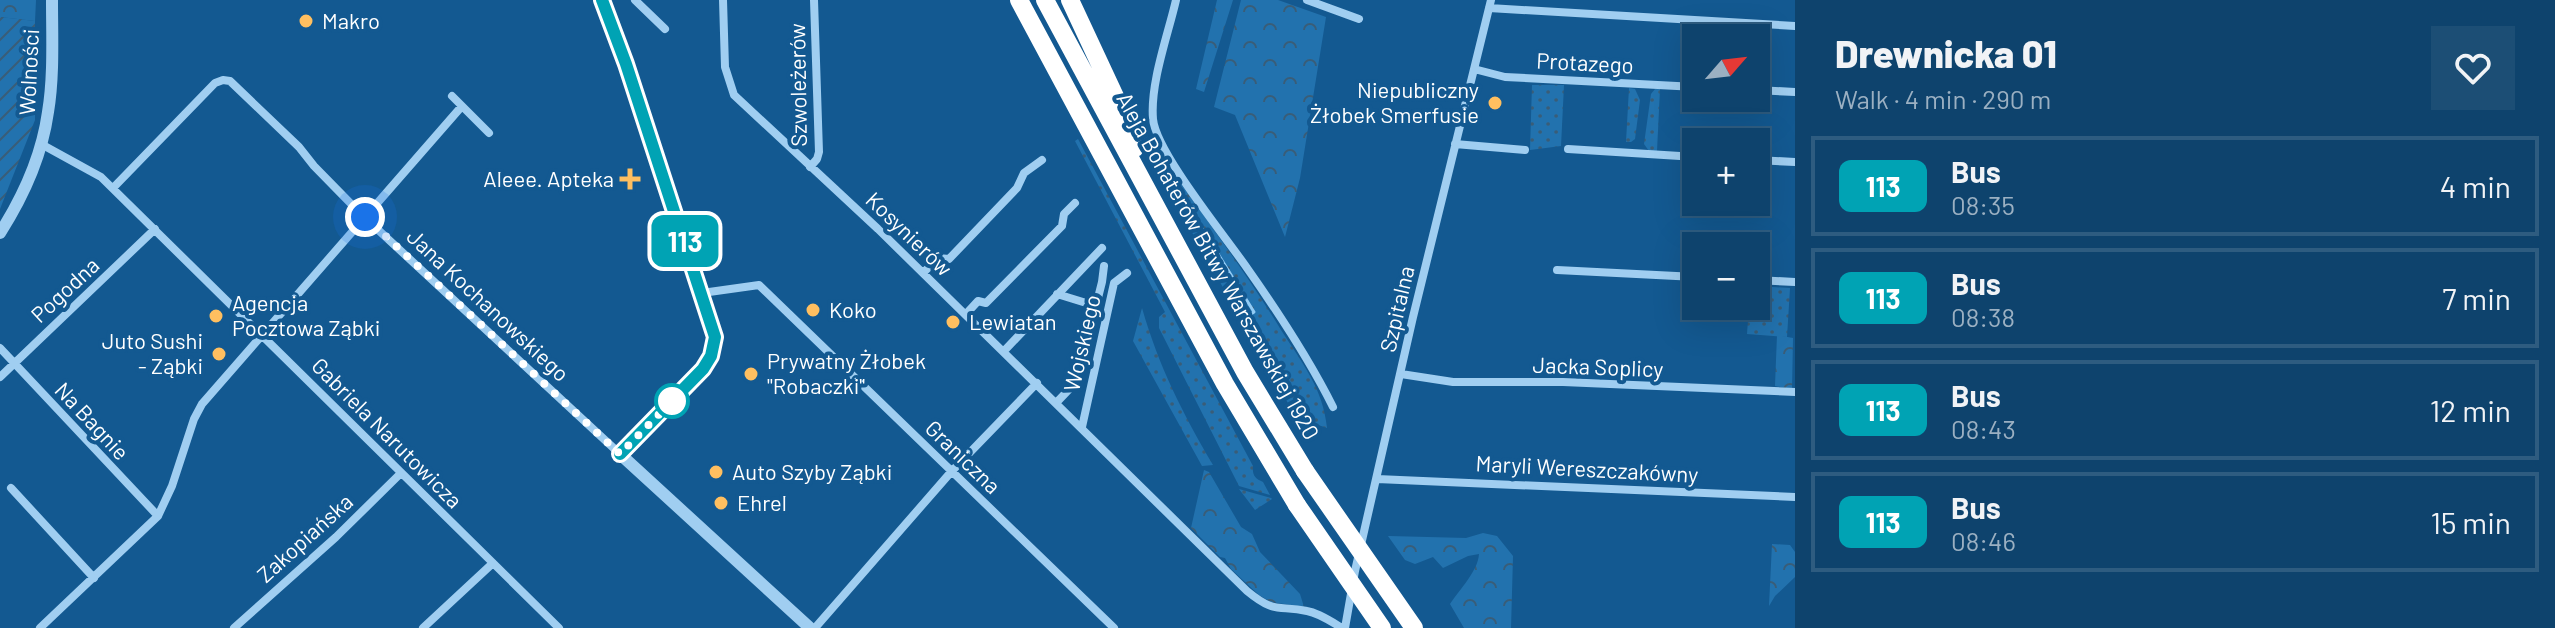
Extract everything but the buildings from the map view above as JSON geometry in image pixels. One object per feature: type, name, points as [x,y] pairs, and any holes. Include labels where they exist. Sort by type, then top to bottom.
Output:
[{"type":"highway","points":[[1009,0],[1034,27]]},
{"type":"highway","points":[[1019,0],[1225,384],[1297,505],[1382,628]]},
{"type":"highway","name":"Aleja Bohaterów Bitwy Warszawskiej 1920","points":[[1045,0],[1245,372],[1305,471],[1414,628]]},
{"type":"highway","points":[[1070,0],[1119,105],[1163,222]]},
{"type":"street","name":"Wolności","points":[[0,233],[14,211],[41,144],[49,109],[52,0]]},
{"type":"street","points":[[602,0],[626,64],[715,337],[708,363],[620,454]]},
{"type":"street","points":[[635,0],[665,29]]},
{"type":"street","name":"Kosynierów","points":[[723,0],[725,67],[734,95],[966,314],[1257,599],[1276,609],[1309,611],[1344,628]]},
{"type":"street","name":"Szwoleżerów","points":[[810,167],[819,152],[814,0]]},
{"type":"street","points":[[1176,0],[1153,106],[1160,142],[1271,302],[1333,407]]},
{"type":"street","points":[[1307,0],[1359,19]]},
{"type":"street","points":[[1490,4],[1795,26]]},
{"type":"street","name":"Szpitalna","points":[[1344,628],[1490,4]]},
{"type":"street","name":"Protazego","points":[[1474,69],[1505,77],[1682,86]]},
{"type":"street","name":"Jana Kochanowskiego","points":[[113,188],[215,83],[223,80],[238,86],[365,217],[813,628]]},
{"type":"street","points":[[1770,91],[1795,92]]},
{"type":"street","points":[[452,96],[489,133]]},
{"type":"street","points":[[40,628],[158,516],[200,408],[261,334],[462,106]]},
{"type":"street","name":"Gabriela Narutowicza","points":[[41,144],[101,177],[113,188],[559,628]]},
{"type":"street","points":[[1455,144],[1525,150]]},
{"type":"street","points":[[1568,149],[1682,156]]},
{"type":"street","points":[[923,273],[938,258],[949,259],[1017,188],[1024,173],[1042,160]]},
{"type":"street","points":[[1770,161],[1795,162]]},
{"type":"street","points":[[966,314],[978,301],[986,303],[1041,248],[1062,226],[1064,214],[1075,203]]},
{"type":"street","name":"Pogodna","points":[[0,377],[155,229]]},
{"type":"street","points":[[1004,351],[1102,248]]},
{"type":"street","points":[[1057,402],[1077,381],[1104,266]]},
{"type":"street","points":[[1557,270],[1682,276]]},
{"type":"street","name":"Wojskiego","points":[[1082,427],[1114,283],[1127,273]]},
{"type":"street","points":[[1770,281],[1795,282]]},
{"type":"street","name":"Graniczna","points":[[702,293],[759,285],[1114,628]]},
{"type":"street","points":[[1057,294],[1096,306]]},
{"type":"street","name":"Na Bagnie","points":[[0,348],[158,516]]},
{"type":"street","name":"Jacka Soplicy","points":[[1401,374],[1453,382],[1563,382],[1795,392]]},
{"type":"street","points":[[813,628],[951,472],[1037,383]]},
{"type":"street","name":"Zakopiańska","points":[[234,628],[336,537],[401,473]]},
{"type":"street","name":"Maryli Wereszczakówny","points":[[1377,479],[1795,497]]},
{"type":"street","points":[[11,488],[94,578]]},
{"type":"street","points":[[423,628],[493,563]]},
{"type":"green space","points":[[0,0],[36,0],[35,21],[0,17]]},
{"type":"green space","points":[[1217,0],[1233,0],[1204,92],[1196,89]]},
{"type":"green space","points":[[1241,0],[1278,0],[1326,17],[1300,178],[1285,237],[1235,115],[1214,107]]},
{"type":"green space","points":[[0,17],[35,21],[35,120],[0,209]]},
{"type":"green space","points":[[1532,85],[1564,85],[1561,146],[1530,150]]},
{"type":"green space","points":[[1629,88],[1635,89],[1640,100],[1635,139],[1626,142]]},
{"type":"green space","points":[[1655,89],[1660,89],[1657,151],[1649,151],[1644,144],[1651,94]]},
{"type":"green space","points":[[1128,108],[1244,273],[1304,365],[1321,400],[1327,428],[1301,419],[1298,421],[1148,154]]},
{"type":"green space","points":[[1078,139],[1253,466],[1255,476],[1263,482],[1270,495],[1239,486],[1159,328],[1159,317],[1165,312],[1075,141]]},
{"type":"green space","points":[[1770,287],[1790,288],[1787,337],[1747,334],[1748,320],[1770,320]]},
{"type":"green space","points":[[1142,308],[1172,389],[1213,465],[1202,466],[1133,341]]},
{"type":"green space","points":[[1777,335],[1793,338],[1792,389],[1775,386]]},
{"type":"green space","points":[[1204,470],[1209,472],[1241,527],[1252,534],[1260,552],[1300,594],[1304,607],[1271,602],[1259,595],[1231,569],[1225,558],[1220,557],[1191,528]]},
{"type":"green space","points":[[1239,489],[1271,498],[1272,499],[1255,510]]},
{"type":"green space","points":[[1483,533],[1497,536],[1513,556],[1511,628],[1464,628],[1450,604],[1472,573],[1479,554],[1443,568],[1433,557],[1415,564],[1405,560],[1388,536],[1466,538]]},
{"type":"green space","points":[[1772,544],[1790,545],[1795,552],[1795,577],[1769,606]]},
{"type":"waterway","points":[[1184,199],[1254,312],[1251,314]]},
{"type":"bus line","name":"113","points":[[602,0],[617,37],[715,337],[708,363],[620,454]]},
{"type":"place","name":"Makro","points":[[306,21]]},
{"type":"place","name":"Niepubliczny Żłobek Smerfusie","points":[[1495,103]]},
{"type":"place","name":"Aleee. Apteka","points":[[630,179]]},
{"type":"place","name":"Koko","points":[[813,310]]},
{"type":"place","name":"Agencja Pocztowa Ząbki","points":[[216,316]]},
{"type":"place","name":"Lewiatan","points":[[953,322]]},
{"type":"place","name":"Juto Sushi - Ząbki","points":[[219,354]]},
{"type":"place","name":"Prywatny Żłobek \"Robaczki\"","points":[[751,374]]},
{"type":"place","name":"Auto Szyby Ząbki","points":[[716,472]]},
{"type":"place","name":"Ehrel","points":[[721,503]]},
{"type":"route","points":[[365,217],[620,454],[672,401]]}]
